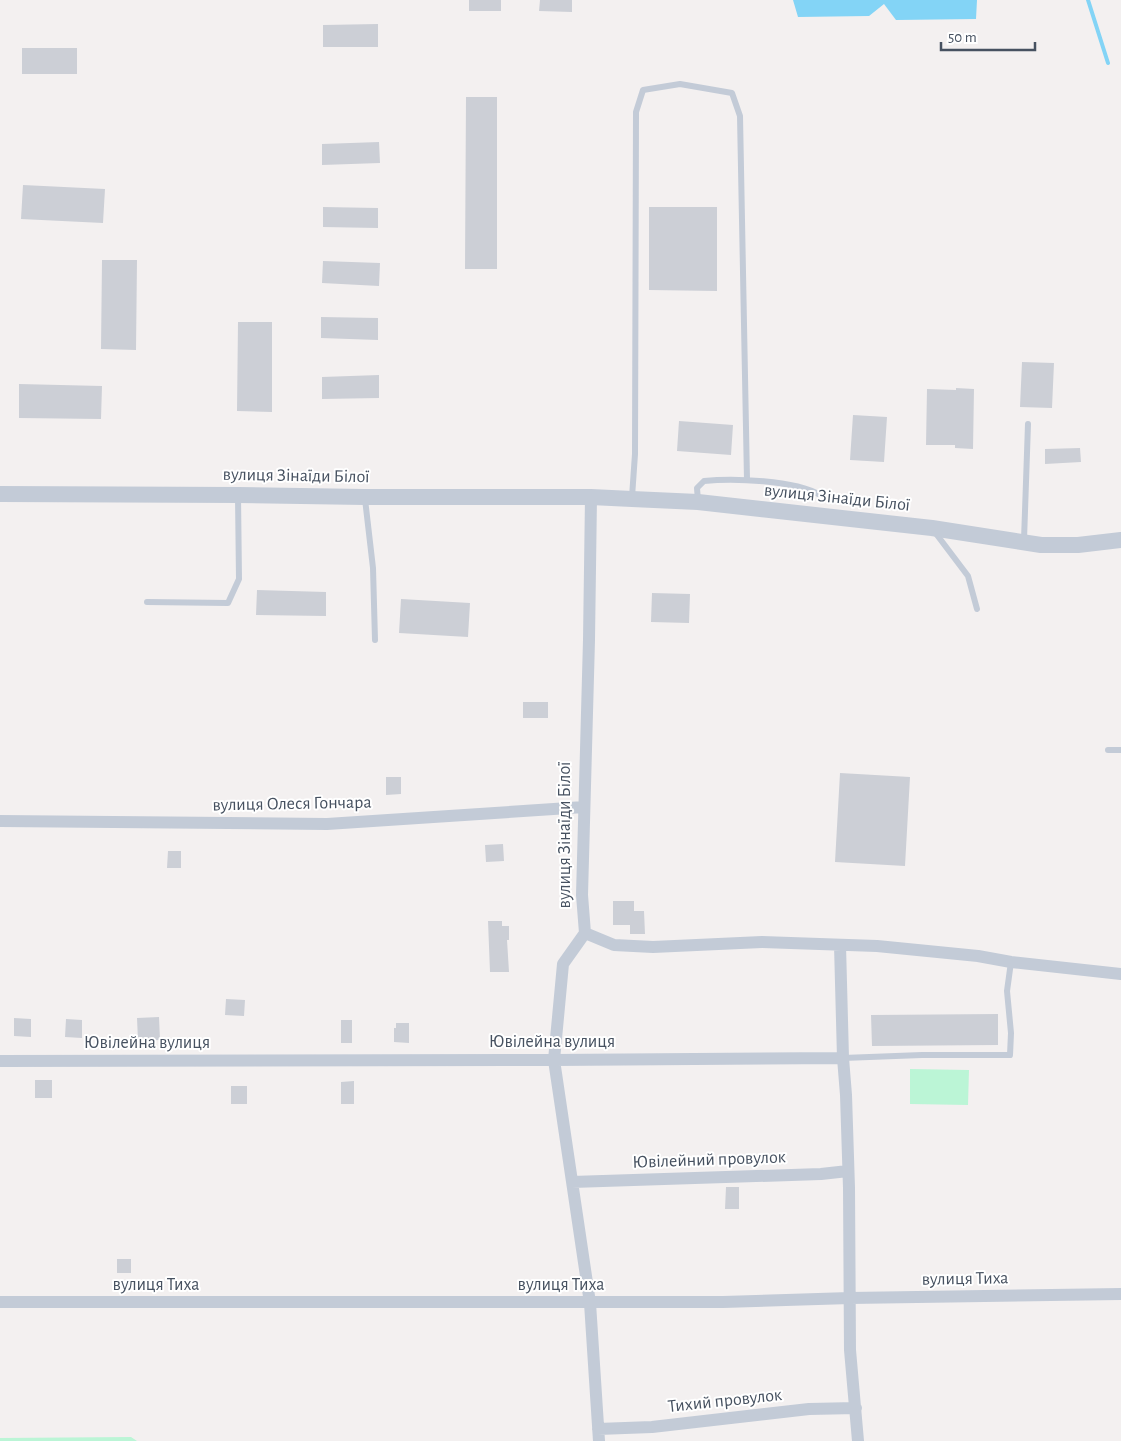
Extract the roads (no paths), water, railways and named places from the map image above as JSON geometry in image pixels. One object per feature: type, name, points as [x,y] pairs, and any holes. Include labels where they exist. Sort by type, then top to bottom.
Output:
[{"type":"street","name":"вулиця Зінаїди Білої","points":[[0,494],[591,497],[698,502],[932,528],[1041,545],[1121,540]]},
{"type":"street","name":"вулиця Зінаїди Білої","points":[[585,932],[582,895],[591,497]]},
{"type":"street","name":"вулиця Олеся Гончара","points":[[0,821],[327,824],[584,807]]},
{"type":"street","points":[[598,1435],[590,1303],[554,1060],[563,964],[585,932],[614,944],[653,947],[762,942],[876,946],[978,956],[1011,962],[1121,974]]},
{"type":"street","points":[[840,945],[850,1197],[850,1350],[858,1441]]},
{"type":"street","name":"Ювілейна вулиця","points":[[0,1061],[843,1058]]},
{"type":"street","name":"Ювілейний провулок","points":[[572,1182],[821,1174],[848,1171]]},
{"type":"street","name":"вулиця Тиха","points":[[0,1302],[590,1303],[1121,1294]]},
{"type":"street","name":"Тихий провулок","points":[[598,1435],[808,1409],[856,1408]]},
{"type":"lane","points":[[632,499],[635,425],[636,112],[643,90],[680,84],[732,93],[740,116],[747,480]]},
{"type":"lane","points":[[1024,542],[1028,424]]},
{"type":"lane","points":[[698,502],[697,488],[704,481],[726,478],[792,485],[820,495]]},
{"type":"lane","points":[[147,602],[228,603],[239,579],[238,495]]},
{"type":"lane","points":[[364,497],[373,568],[376,640]]},
{"type":"lane","points":[[932,528],[968,576],[977,608]]},
{"type":"lane","points":[[1108,750],[1121,750]]},
{"type":"lane","name":"Ювілейна вулиця","points":[[843,1058],[922,1055],[1010,1055],[1011,1033],[1007,991],[1011,962]]},
{"type":"water","points":[[793,0],[977,0],[976,19],[896,20],[884,4],[869,16],[798,17]]},
{"type":"waterway","points":[[1088,0],[1108,63]]}]
